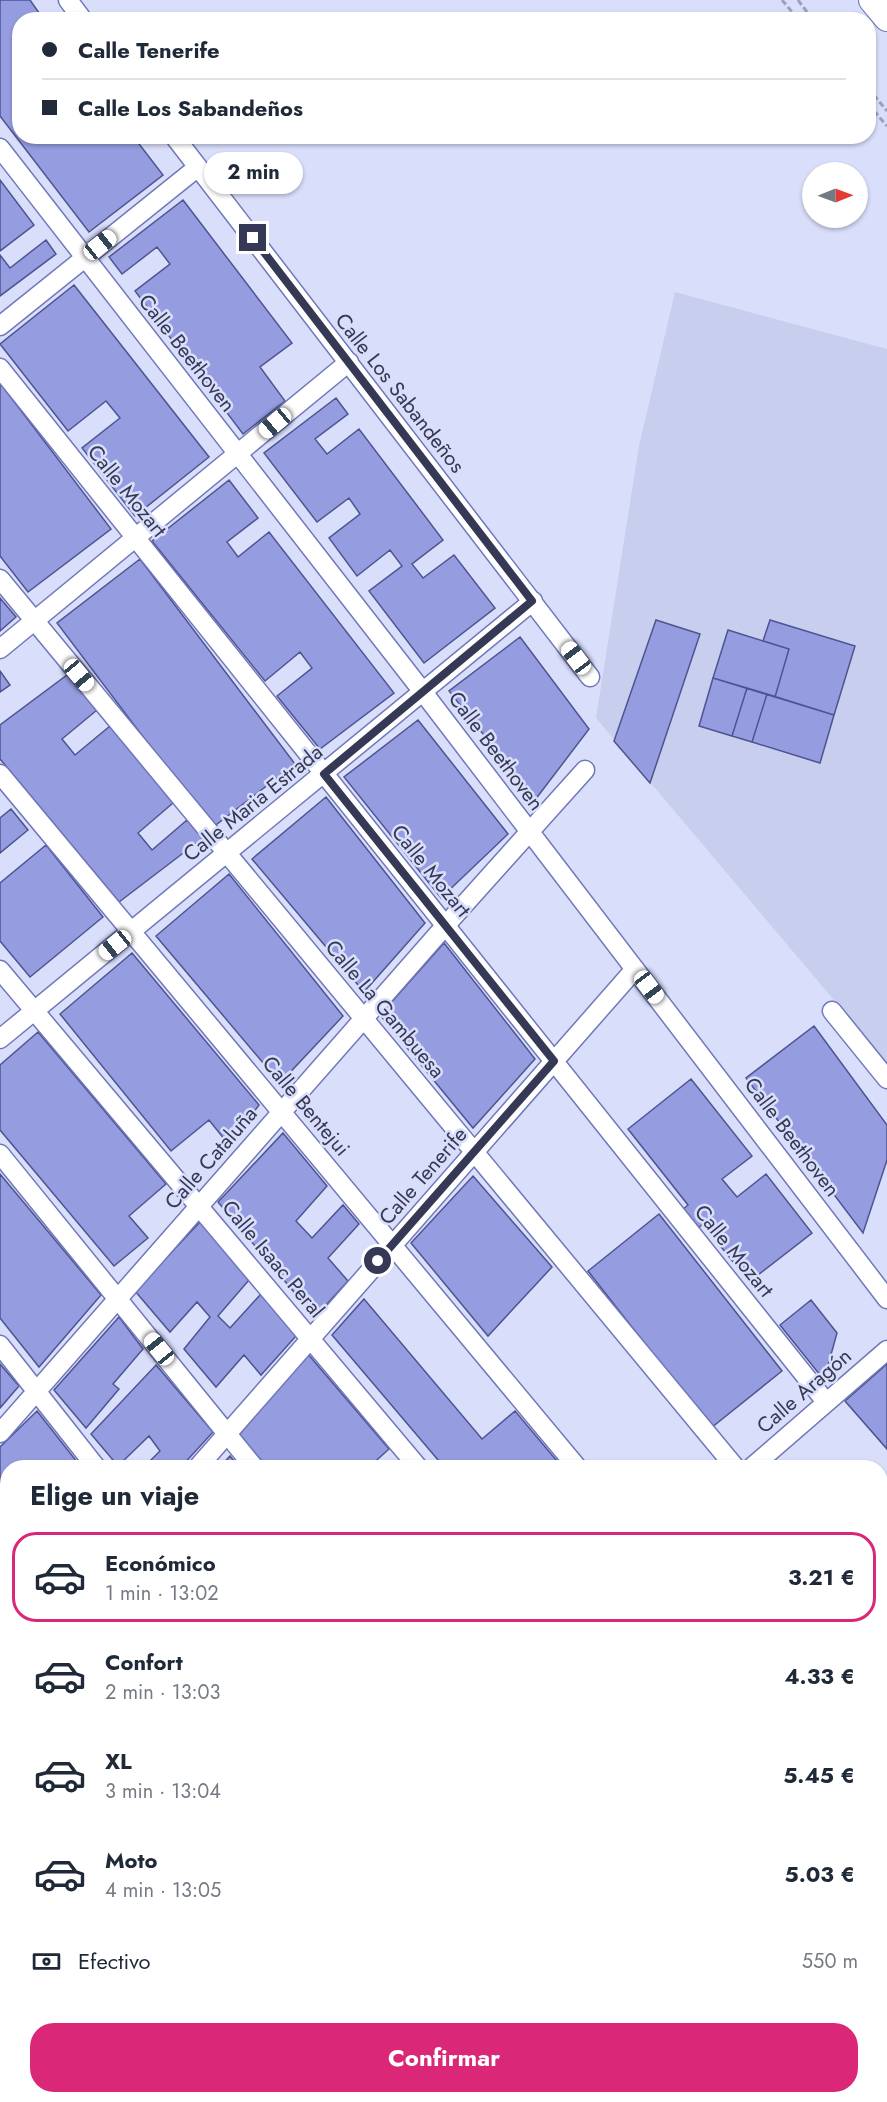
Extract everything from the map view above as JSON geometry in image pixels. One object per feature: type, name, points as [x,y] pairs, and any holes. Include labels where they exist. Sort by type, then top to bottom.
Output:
[{"type":"highway","points":[[872,0],[887,18]]},
{"type":"street","name":"Calle Los Sabandeños","points":[[180,144],[590,677]]},
{"type":"street","name":"Calle Beethoven","points":[[0,148],[423,692],[887,1299]]},
{"type":"street","points":[[0,326],[198,167]]},
{"type":"street","points":[[0,650],[349,362]]},
{"type":"street","name":"Calle Mozart","points":[[0,368],[826,1402]]},
{"type":"street","name":"Calle La Gambuesa","points":[[0,579],[729,1460]]},
{"type":"street","name":"Calle Maria Estrada","points":[[0,1039],[532,601]]},
{"type":"street","name":"Calle Cataluña","points":[[0,1433],[585,770]]},
{"type":"street","name":"Calle Bentejui","points":[[0,774],[571,1460]]},
{"type":"street","name":"Calle Tenerife","points":[[204,1460],[635,969]]},
{"type":"street","name":"Calle Isaac Peral","points":[[0,970],[412,1460]]},
{"type":"street","points":[[832,1011],[887,1079]]},
{"type":"street","points":[[0,1154],[248,1460]]},
{"type":"street","points":[[0,1345],[90,1460]]},
{"type":"street","name":"Calle Aragón","points":[[760,1460],[887,1350]]},
{"type":"path","points":[[783,0],[793,12]]},
{"type":"path","points":[[876,98],[887,111]]},
{"type":"path","points":[[876,113],[887,126]]},
{"type":"shaded area","points":[[675,292],[887,349],[887,1063],[596,718],[639,446]]},
{"type":"building","points":[[0,0],[30,0],[38,12],[12,12],[12,132],[0,116]]},
{"type":"building","points":[[21,144],[139,144],[163,175],[89,232]]},
{"type":"building","points":[[0,180],[34,225],[0,251]]},
{"type":"building","points":[[183,200],[292,343],[260,367],[285,401],[243,434],[135,291],[170,264],[157,247],[122,274],[109,257]]},
{"type":"building","points":[[46,240],[56,254],[0,296],[0,255],[10,268]]},
{"type":"building","points":[[74,285],[209,457],[135,516],[82,448],[120,418],[106,401],[68,431],[0,344]]},
{"type":"building","points":[[0,383],[111,529],[28,592],[0,556]]},
{"type":"building","points":[[336,398],[348,414],[315,439],[327,454],[359,429],[443,540],[412,564],[423,578],[454,555],[495,608],[424,663],[369,591],[402,566],[390,550],[357,576],[329,538],[360,514],[349,498],[317,522],[264,453]]},
{"type":"building","points":[[229,480],[258,518],[227,542],[238,557],[269,532],[394,693],[320,749],[277,696],[312,668],[300,652],[265,681],[152,541]]},
{"type":"building","points":[[140,559],[295,764],[212,828],[57,623]]},
{"type":"building","points":[[0,598],[16,617],[0,631]]},
{"type":"building","points":[[656,620],[700,634],[650,783],[614,741]]},
{"type":"building","points":[[770,620],[855,646],[834,715],[775,697],[789,649],[763,641]]},
{"type":"building","points":[[728,630],[789,649],[775,697],[713,678]]},
{"type":"building","points":[[520,637],[589,729],[535,800],[449,691]]},
{"type":"building","points":[[0,671],[10,685],[0,692]]},
{"type":"building","points":[[67,675],[97,710],[62,739],[75,755],[110,726],[173,803],[138,833],[152,850],[187,820],[203,838],[119,902],[0,759],[0,725]]},
{"type":"building","points":[[713,678],[747,688],[732,736],[699,726]]},
{"type":"building","points":[[747,688],[767,694],[752,742],[732,736]]},
{"type":"building","points":[[767,694],[834,715],[820,763],[752,742]]},
{"type":"building","points":[[418,720],[508,834],[441,898],[344,777]]},
{"type":"building","points":[[326,797],[425,923],[364,992],[252,859]]},
{"type":"building","points":[[11,809],[28,830],[0,853],[0,818]]},
{"type":"building","points":[[46,845],[103,917],[30,977],[0,941],[0,883]]},
{"type":"building","points":[[229,874],[343,1016],[280,1083],[156,936]]},
{"type":"building","points":[[444,943],[535,1059],[473,1128],[380,1015]]},
{"type":"building","points":[[132,953],[259,1105],[229,1145],[209,1120],[171,1151],[60,1014]]},
{"type":"building","points":[[814,1026],[887,1125],[887,1160],[863,1233],[746,1078]]},
{"type":"building","points":[[38,1032],[166,1184],[129,1216],[148,1238],[114,1266],[0,1130],[0,1065]]},
{"type":"building","points":[[691,1079],[752,1156],[722,1179],[737,1197],[766,1174],[812,1233],[749,1282],[703,1224],[696,1230],[681,1211],[688,1205],[628,1129]]},
{"type":"building","points":[[283,1133],[327,1186],[296,1221],[312,1238],[343,1205],[359,1224],[328,1258],[348,1281],[315,1317],[218,1202]]},
{"type":"building","points":[[0,1174],[101,1295],[39,1367],[0,1318]]},
{"type":"building","points":[[473,1176],[552,1267],[488,1336],[411,1243]]},
{"type":"building","points":[[659,1214],[782,1371],[711,1428],[588,1271]]},
{"type":"building","points":[[200,1222],[249,1280],[218,1316],[230,1328],[261,1294],[296,1336],[261,1375],[244,1355],[216,1387],[184,1349],[210,1317],[197,1302],[170,1332],[135,1291]]},
{"type":"building","points":[[364,1299],[482,1439],[515,1411],[556,1460],[438,1460],[332,1335]]},
{"type":"building","points":[[811,1300],[837,1333],[824,1380],[780,1325]]},
{"type":"building","points":[[119,1317],[143,1349],[113,1384],[119,1389],[86,1428],[54,1390]]},
{"type":"building","points":[[307,1353],[389,1449],[377,1460],[261,1460],[239,1435]]},
{"type":"building","points":[[0,1364],[19,1386],[0,1408]]},
{"type":"building","points":[[887,1364],[887,1449],[845,1401]]},
{"type":"building","points":[[156,1365],[213,1432],[187,1460],[151,1460],[160,1451],[149,1436],[124,1460],[113,1460],[91,1434]]},
{"type":"building","points":[[37,1411],[76,1460],[0,1460],[0,1447]]},
{"type":"route","points":[[253,238],[532,601],[324,774],[554,1061],[378,1261]]}]
